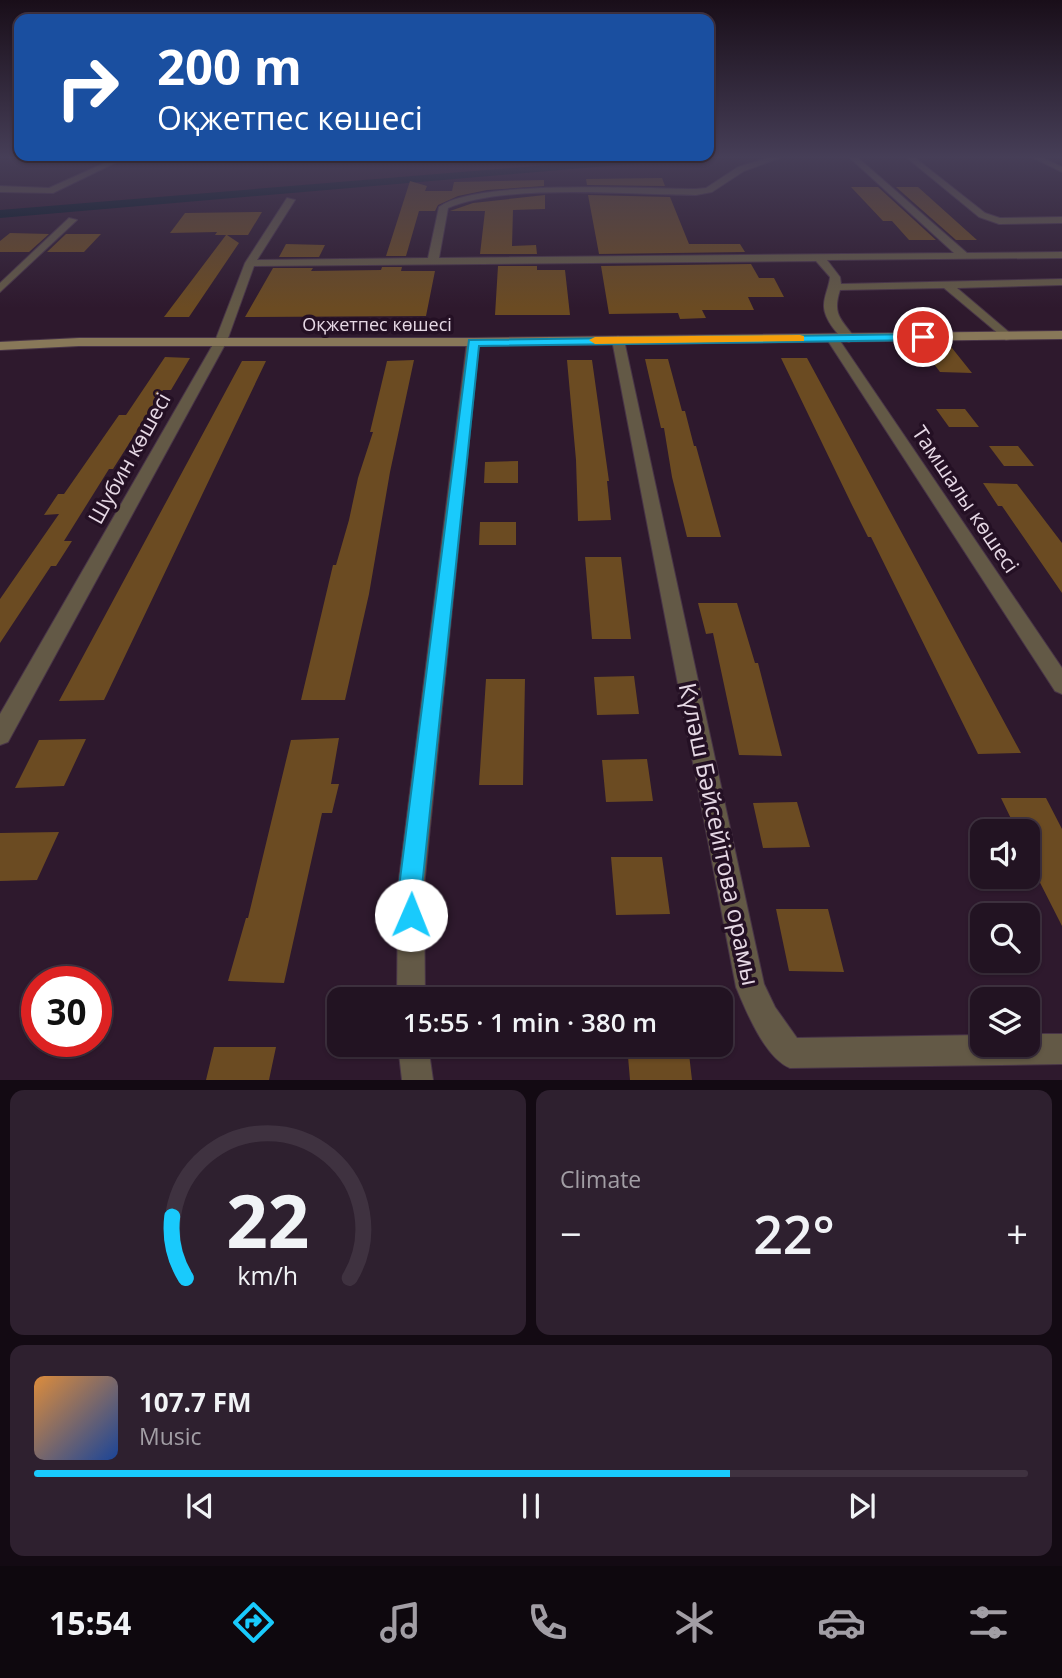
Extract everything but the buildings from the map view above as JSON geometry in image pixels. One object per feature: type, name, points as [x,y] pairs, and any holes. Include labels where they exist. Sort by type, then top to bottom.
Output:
[{"type":"street","name":"Шубин көшесі","points":[[0,735],[221,341],[250,263],[285,207]]},
{"type":"street","points":[[433,260],[444,207]]},
{"type":"street","points":[[903,207],[961,267]]},
{"type":"street","points":[[973,207],[982,215],[999,221],[1062,220]]},
{"type":"street","points":[[0,289],[72,220]]},
{"type":"street","points":[[947,285],[961,267],[1062,255]]},
{"type":"street","points":[[250,263],[820,259],[961,267],[1062,282]]},
{"type":"street","name":"Тамшалы көшесі","points":[[820,259],[835,277],[829,307],[841,338],[1062,685]]},
{"type":"street","points":[[835,287],[947,285],[1006,336]]},
{"type":"street","name":"Оқжетпес көшесі","points":[[0,346],[79,342],[474,342],[1062,335]]},
{"type":"street","name":"Күләш Бәйсейітова орамы","points":[[618,340],[750,987],[765,1017],[789,1052],[1062,1049]]},
{"type":"street","points":[[411,987],[411,887],[474,342]]},
{"type":"street","points":[[415,1057],[418,1080]]},
{"type":"waterway","points":[[0,214],[79,207]]},
{"type":"slow traffic","points":[[595,340],[800,338]]},
{"type":"route","points":[[411,915],[411,887],[474,342],[923,337]]}]
